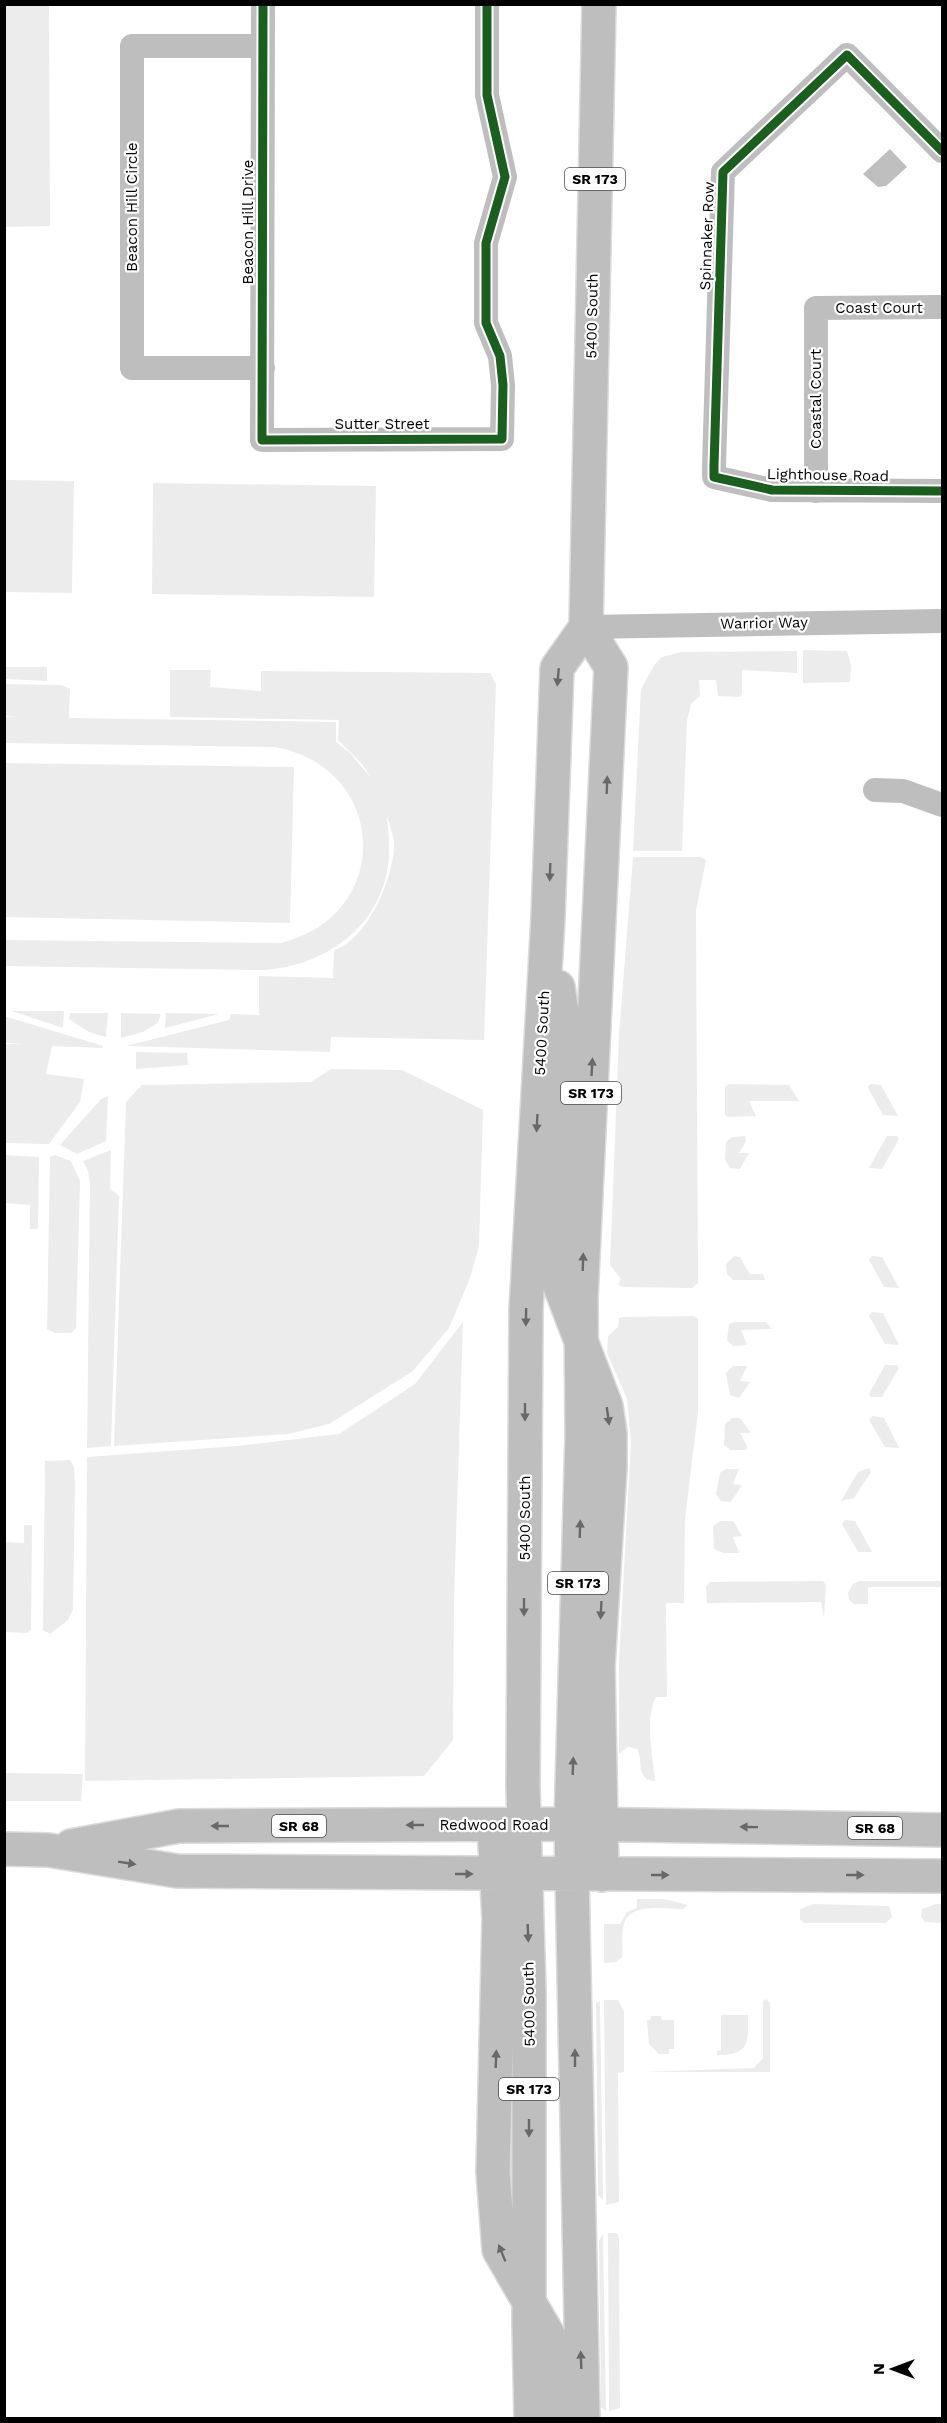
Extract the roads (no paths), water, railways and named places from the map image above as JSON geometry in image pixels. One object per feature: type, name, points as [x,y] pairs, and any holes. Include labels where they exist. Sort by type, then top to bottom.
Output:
[{"type":"main road","name":"5400 South","points":[[531,2418],[530,1991],[512,1874],[509,1825],[526,1310],[548,917],[557,668],[586,627],[599,4]]},
{"type":"main road","name":"SR 173","points":[[580,1341],[611,667],[586,627]]},
{"type":"main road","points":[[548,917],[567,1043],[558,1281],[606,1406],[610,1433],[598,1667],[586,1825],[586,1875]]},
{"type":"main road","name":"Redwood Road","points":[[48,1850],[179,1826],[586,1825],[942,1830]]},
{"type":"main road","name":"Redwood Road","points":[[4,1849],[48,1850],[177,1871],[942,1876]]},
{"type":"main road","name":"SR 173","points":[[583,2418],[586,1875]]},
{"type":"main road","points":[[530,2304],[554,2345],[560,2418]]},
{"type":"street","name":"Beacon Hill Drive","points":[[262,440],[263,4]]},
{"type":"street","name":"Sutter Street","points":[[262,440],[502,439],[503,385],[500,356],[486,323],[486,243],[505,177],[487,95],[487,4]]},
{"type":"street","name":"Beacon Hill Circle","points":[[263,46],[132,46],[132,368],[263,368]]},
{"type":"street","name":"Spinnaker Row","points":[[714,477],[723,172],[847,55],[938,135]]},
{"type":"street","name":"Coast Court","points":[[816,308],[942,308]]},
{"type":"street","name":"Coastal Court","points":[[816,308],[816,491]]},
{"type":"street","name":"Lighthouse Road","points":[[714,477],[760,489],[942,491]]},
{"type":"street","name":"Warrior Way","points":[[586,627],[942,621]]},
{"type":"street","points":[[875,789],[903,791],[942,805]]}]
